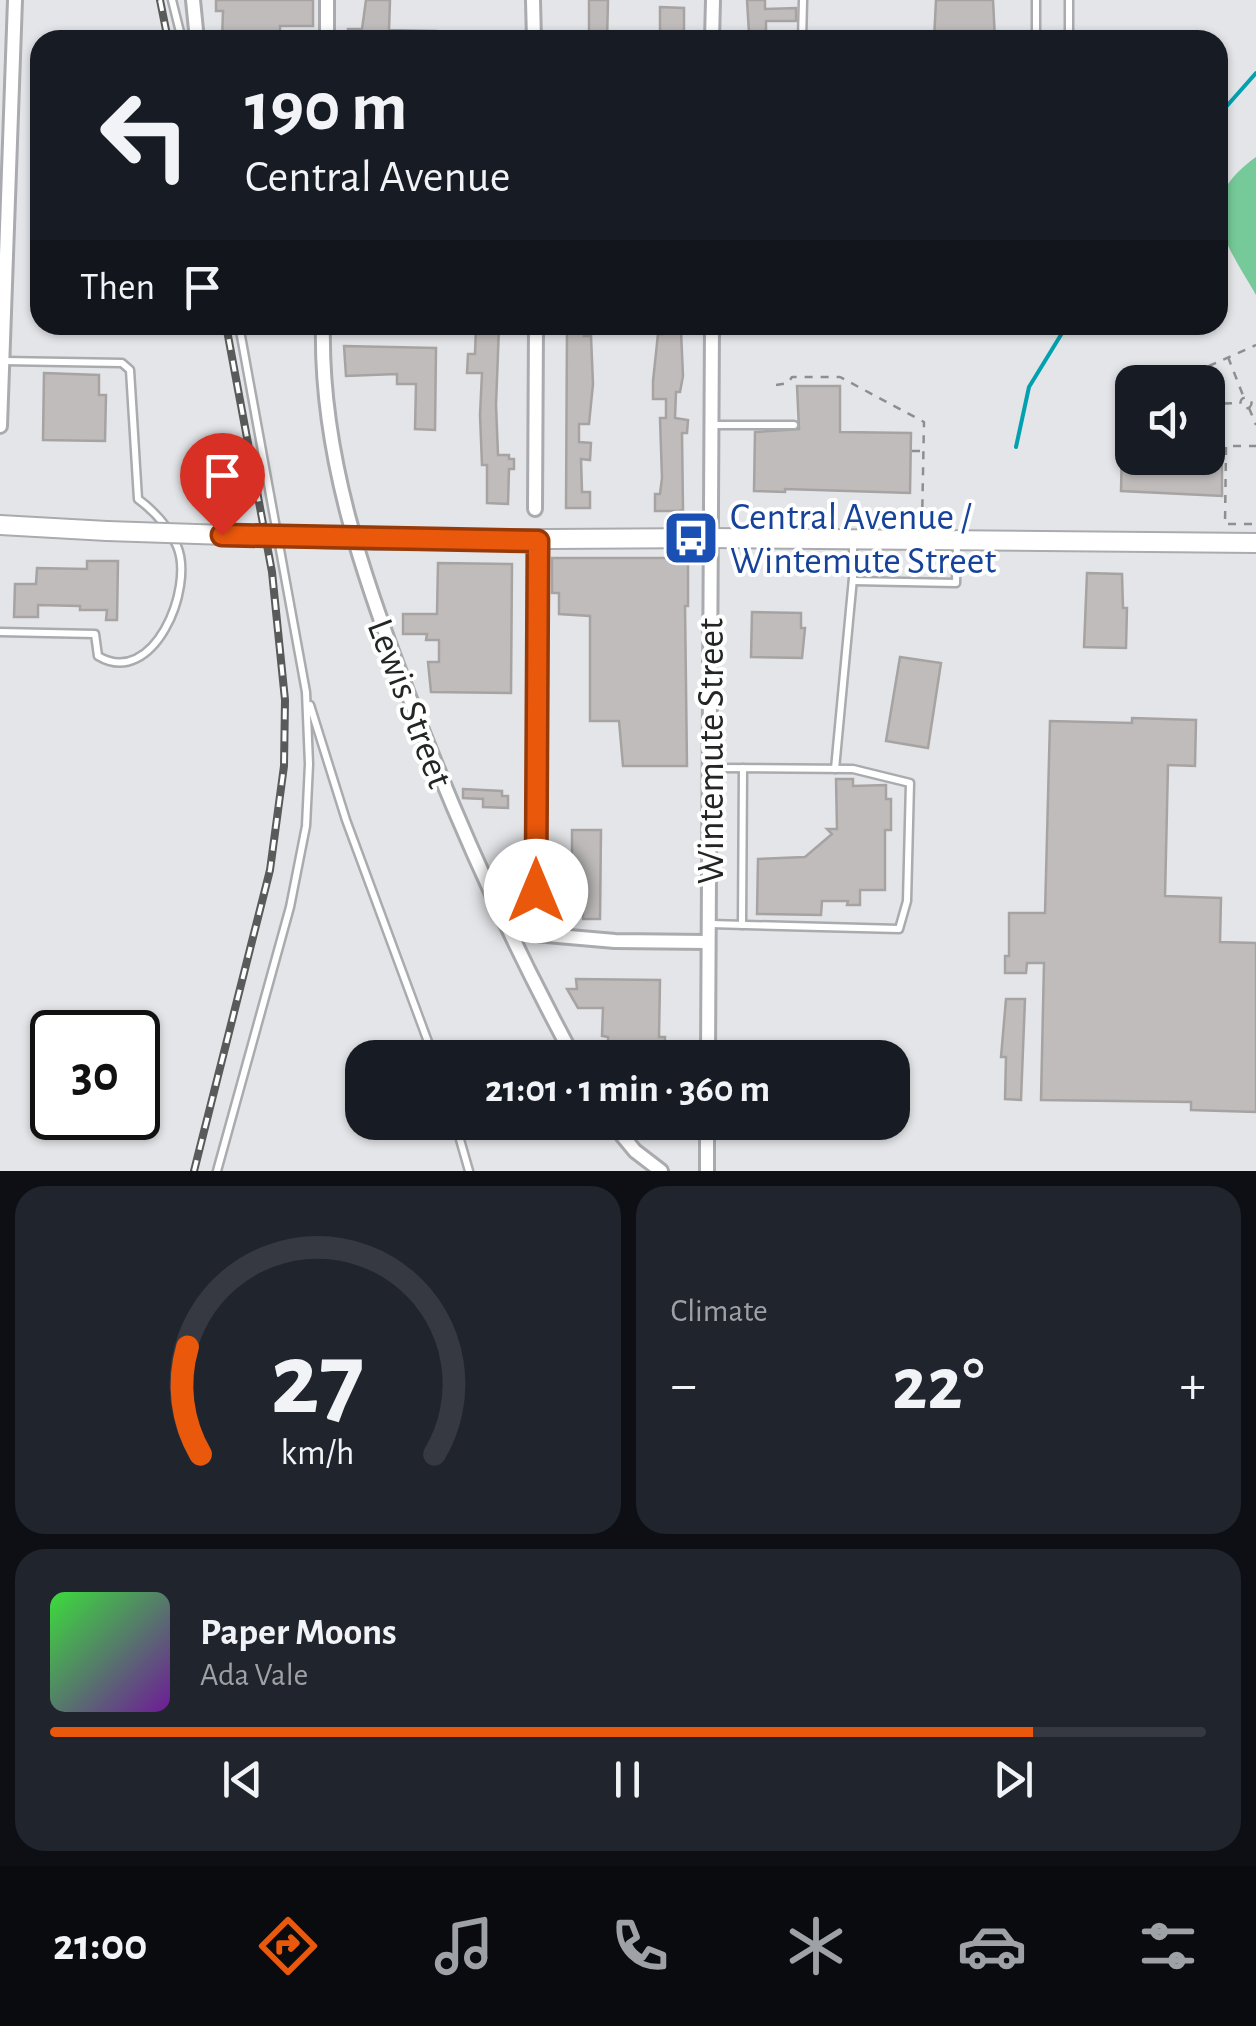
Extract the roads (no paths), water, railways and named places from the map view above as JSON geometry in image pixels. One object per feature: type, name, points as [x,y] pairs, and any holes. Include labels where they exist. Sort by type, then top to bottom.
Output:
[{"type":"main road","points":[[0,525],[376,540],[712,538],[1256,543]]},
{"type":"street","points":[[0,426],[15,0]]},
{"type":"street","points":[[192,0],[196,30]]},
{"type":"street","points":[[327,0],[327,30]]},
{"type":"street","points":[[534,0],[534,30]]},
{"type":"street","points":[[712,0],[712,30]]},
{"type":"street","name":"Lewis Street","points":[[323,335],[322,373],[331,444],[372,602],[446,794],[565,1040]]},
{"type":"street","points":[[535,510],[536,335]]},
{"type":"street","name":"Wintemute Street","points":[[708,1040],[712,335]]},
{"type":"street","points":[[536,934],[538,541]]},
{"type":"street","points":[[512,932],[615,941],[708,942]]},
{"type":"street","points":[[627,1140],[661,1171]]},
{"type":"street","points":[[707,1171],[708,1140]]},
{"type":"lane","points":[[172,0],[180,30]]},
{"type":"lane","points":[[802,30],[803,0]]},
{"type":"lane","points":[[1036,0],[1036,30]]},
{"type":"lane","points":[[1068,30],[1069,0]]},
{"type":"lane","points":[[241,335],[306,692],[346,820],[427,1040]]},
{"type":"lane","points":[[0,632],[95,634],[98,656],[111,664],[124,665],[142,658],[160,636],[181,591],[178,549],[156,512],[138,498],[130,370],[122,363],[2,362]]},
{"type":"lane","points":[[712,425],[794,425]]},
{"type":"lane","points":[[835,768],[853,581],[853,540]]},
{"type":"lane","points":[[853,581],[956,582],[957,541]]},
{"type":"lane","points":[[216,1171],[290,907],[310,764],[306,692]]},
{"type":"lane","points":[[708,924],[899,929],[906,901],[910,783],[853,768],[710,768]]},
{"type":"lane","points":[[742,925],[743,768]]},
{"type":"lane","points":[[460,1140],[469,1171]]},
{"type":"waterway","points":[[1228,105],[1256,73]]},
{"type":"waterway","points":[[1016,447],[1029,387],[1061,335]]},
{"type":"railway","points":[[160,0],[166,30]]},
{"type":"railway","points":[[194,1171],[270,870],[284,766],[285,700],[272,572],[228,335]]},
{"type":"place","name":"Central Avenue / Wintemute Street","points":[[691,538]]}]
